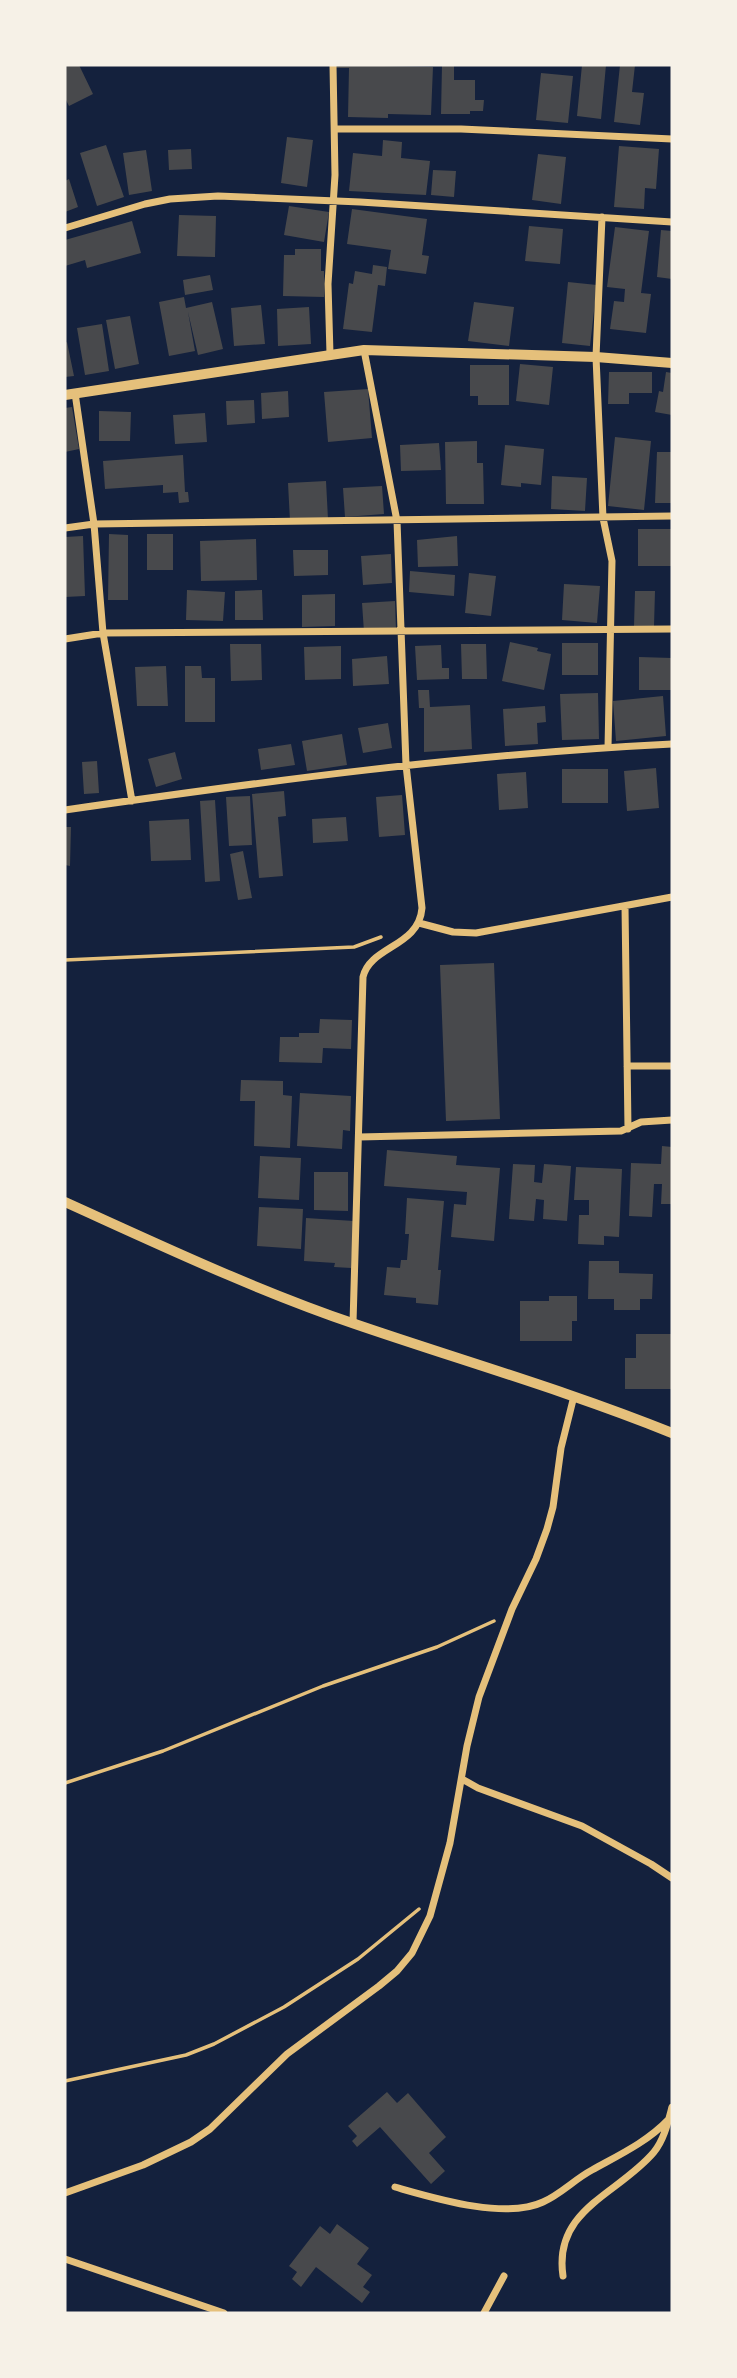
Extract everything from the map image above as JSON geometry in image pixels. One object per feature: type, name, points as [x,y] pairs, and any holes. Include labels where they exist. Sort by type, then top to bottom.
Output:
[{"type":"street","points":[[330,354],[328,284],[334,201],[333,65]]},
{"type":"street","points":[[335,129],[461,128],[672,139]]},
{"type":"street","points":[[65,228],[145,204],[193,197],[334,201],[672,222]]},
{"type":"street","points":[[602,217],[596,357],[603,517],[612,561],[608,747]]},
{"type":"street","points":[[353,1323],[359,1077],[365,970],[413,932],[419,923],[422,908],[406,765],[397,521],[364,350]]},
{"type":"street","points":[[132,801],[103,633],[94,524],[70,394],[364,350],[596,357],[672,363]]},
{"type":"street","points":[[65,528],[94,524],[672,516]]},
{"type":"street","points":[[65,639],[103,633],[672,629]]},
{"type":"street","points":[[65,810],[406,765],[672,744]]},
{"type":"street","points":[[419,923],[453,932],[476,933],[672,897]]},
{"type":"street","points":[[625,906],[628,1129]]},
{"type":"street","points":[[627,1066],[672,1066]]},
{"type":"street","points":[[359,1137],[621,1132],[641,1122],[672,1120]]},
{"type":"street","points":[[65,1202],[254,1286],[353,1323],[574,1396],[672,1433]]},
{"type":"street","points":[[65,2193],[143,2165],[191,2142],[210,2129],[287,2054],[397,1971],[412,1952],[422,1935],[437,1895],[450,1843],[474,1713],[512,1609],[547,1529],[553,1507],[561,1448],[574,1396]]},
{"type":"street","points":[[462,1779],[478,1788],[582,1826],[672,1878]]},
{"type":"street","points":[[563,2276],[562,2255],[575,2219],[653,2154],[662,2140],[672,2107]]},
{"type":"street","points":[[395,2187],[434,2198],[491,2208],[533,2206],[544,2202],[581,2176],[651,2136],[668,2120]]},
{"type":"street","points":[[65,2259],[224,2313]]},
{"type":"street","points":[[484,2313],[504,2276]]},
{"type":"path","points":[[65,960],[354,947],[393,933]]},
{"type":"path","points":[[65,1783],[163,1751],[323,1686],[437,1647],[495,1621],[512,1609]]},
{"type":"path","points":[[65,2081],[186,2055],[215,2044],[284,2007],[358,1959],[437,1895]]},
{"type":"building","points":[[65,65],[79,65],[93,94],[69,106],[65,98]]},
{"type":"building","points":[[336,65],[433,67],[431,115],[348,117],[349,68],[336,68]]},
{"type":"building","points":[[442,65],[454,65],[454,80],[475,80],[475,100],[484,100],[483,111],[441,114]]},
{"type":"building","points":[[582,65],[606,65],[601,119],[577,116]]},
{"type":"building","points":[[620,65],[635,65],[632,92],[644,93],[640,125],[614,122]]},
{"type":"building","points":[[541,73],[573,76],[568,123],[536,120]]},
{"type":"building","points":[[287,137],[313,140],[307,187],[281,183]]},
{"type":"building","points":[[383,140],[402,142],[401,158],[430,161],[426,195],[349,191],[353,153],[382,156]]},
{"type":"building","points":[[106,145],[124,197],[97,206],[80,153]]},
{"type":"building","points":[[619,146],[659,149],[656,189],[645,188],[644,209],[614,207]]},
{"type":"building","points":[[191,149],[192,169],[169,170],[168,150]]},
{"type":"building","points":[[146,150],[152,191],[129,195],[123,153]]},
{"type":"building","points":[[538,154],[566,157],[561,204],[532,200]]},
{"type":"building","points":[[433,170],[456,171],[454,197],[431,195]]},
{"type":"building","points":[[69,179],[78,207],[65,212],[65,181]]},
{"type":"building","points":[[289,206],[329,212],[324,242],[284,235]]},
{"type":"building","points":[[352,209],[427,219],[422,255],[429,256],[426,274],[388,269],[391,250],[347,244]]},
{"type":"building","points":[[179,215],[216,216],[215,257],[177,256]]},
{"type":"building","points":[[132,221],[141,253],[87,268],[85,260],[65,266],[65,240]]},
{"type":"building","points":[[529,226],[563,229],[560,264],[525,261]]},
{"type":"building","points":[[615,227],[649,231],[641,293],[651,294],[646,333],[610,329],[614,301],[624,302],[625,289],[607,287]]},
{"type":"building","points":[[661,230],[672,231],[672,279],[657,277]]},
{"type":"building","points":[[295,249],[321,249],[324,297],[283,296],[284,255],[295,255]]},
{"type":"building","points":[[373,265],[387,267],[385,286],[378,285],[372,332],[343,329],[349,283],[353,284],[355,271],[372,274]]},
{"type":"building","points":[[210,275],[213,290],[185,295],[183,280]]},
{"type":"building","points":[[568,282],[597,285],[590,346],[562,343]]},
{"type":"building","points":[[184,297],[186,308],[212,302],[223,349],[198,355],[188,312],[195,351],[169,356],[159,302]]},
{"type":"building","points":[[474,302],[514,307],[509,346],[468,341]]},
{"type":"building","points":[[261,305],[265,344],[234,346],[231,308]]},
{"type":"building","points":[[309,307],[311,344],[278,346],[277,309]]},
{"type":"building","points":[[130,316],[139,364],[115,369],[106,320]]},
{"type":"building","points":[[102,324],[109,371],[85,375],[77,328]]},
{"type":"building","points":[[67,342],[74,376],[65,377],[65,343]]},
{"type":"building","points":[[520,364],[553,367],[549,405],[516,401]]},
{"type":"building","points":[[470,365],[509,365],[509,405],[478,405],[478,396],[470,396]]},
{"type":"building","points":[[609,372],[652,372],[652,393],[629,393],[629,404],[608,404]]},
{"type":"building","points":[[666,372],[672,373],[672,415],[655,412],[659,391],[663,392]]},
{"type":"building","points":[[368,389],[372,438],[328,442],[324,392]]},
{"type":"building","points":[[288,391],[289,417],[262,419],[261,393]]},
{"type":"building","points":[[254,400],[255,423],[227,425],[226,401]]},
{"type":"building","points":[[72,407],[79,449],[65,452],[65,408]]},
{"type":"building","points":[[99,411],[131,412],[130,441],[99,441]]},
{"type":"building","points":[[205,413],[207,442],[175,444],[173,415]]},
{"type":"building","points":[[615,437],[651,441],[644,510],[608,506]]},
{"type":"building","points":[[477,441],[477,463],[483,463],[484,504],[446,504],[445,442]]},
{"type":"building","points":[[439,443],[441,470],[401,471],[400,445]]},
{"type":"building","points":[[505,445],[544,449],[541,485],[501,485]]},
{"type":"building","points":[[657,452],[672,452],[672,503],[655,503]]},
{"type":"building","points":[[183,455],[185,492],[188,492],[189,502],[179,503],[178,492],[163,493],[163,485],[105,489],[103,461]]},
{"type":"building","points":[[552,476],[587,478],[585,511],[551,509]]},
{"type":"building","points":[[326,481],[328,519],[290,521],[288,483]]},
{"type":"building","points":[[382,486],[384,514],[345,517],[343,488]]},
{"type":"building","points":[[638,529],[672,529],[672,566],[638,566]]},
{"type":"building","points":[[109,534],[128,535],[128,600],[108,600]]},
{"type":"building","points":[[147,534],[173,534],[173,570],[147,570]]},
{"type":"building","points":[[83,536],[85,596],[65,597],[65,537]]},
{"type":"building","points":[[457,536],[458,566],[418,567],[417,540]]},
{"type":"building","points":[[256,539],[257,580],[201,581],[200,541]]},
{"type":"building","points":[[293,550],[328,550],[328,575],[294,576]]},
{"type":"building","points":[[391,554],[392,583],[363,585],[361,556]]},
{"type":"building","points":[[410,571],[455,575],[454,596],[409,592]]},
{"type":"building","points":[[469,573],[496,576],[491,616],[465,613]]},
{"type":"building","points":[[564,584],[600,586],[597,623],[562,620]]},
{"type":"building","points":[[187,590],[225,592],[223,621],[186,620]]},
{"type":"building","points":[[262,590],[263,620],[235,620],[235,591]]},
{"type":"building","points":[[635,591],[655,591],[654,626],[634,626]]},
{"type":"building","points":[[335,594],[335,626],[302,627],[302,595]]},
{"type":"building","points":[[395,601],[396,629],[364,632],[362,603]]},
{"type":"building","points":[[510,642],[538,648],[537,651],[551,654],[544,690],[502,681]]},
{"type":"building","points":[[562,643],[598,643],[598,675],[562,675]]},
{"type":"building","points":[[230,644],[261,644],[262,680],[231,681]]},
{"type":"building","points":[[461,644],[486,644],[487,679],[462,679]]},
{"type":"building","points":[[441,645],[442,668],[449,668],[449,679],[417,680],[415,646]]},
{"type":"building","points":[[341,646],[341,679],[305,680],[304,647]]},
{"type":"building","points":[[387,656],[389,684],[353,686],[352,659]]},
{"type":"building","points":[[639,657],[672,658],[672,690],[639,690]]},
{"type":"building","points":[[166,666],[168,706],[137,706],[135,667]]},
{"type":"building","points":[[185,666],[201,666],[202,678],[215,678],[215,722],[185,722]]},
{"type":"building","points":[[418,690],[429,690],[430,707],[470,705],[472,749],[424,752],[424,708],[419,708]]},
{"type":"building","points":[[598,693],[599,739],[562,740],[560,694]]},
{"type":"building","points":[[663,696],[666,736],[616,741],[613,701]]},
{"type":"building","points":[[545,706],[546,722],[537,723],[538,744],[505,746],[503,709]]},
{"type":"building","points":[[388,723],[392,748],[363,753],[358,728]]},
{"type":"building","points":[[342,734],[347,765],[307,771],[302,741]]},
{"type":"building","points":[[291,744],[295,765],[261,770],[258,749]]},
{"type":"building","points":[[175,752],[182,779],[156,787],[148,759]]},
{"type":"building","points":[[97,761],[99,793],[84,794],[82,762]]},
{"type":"building","points":[[656,768],[659,808],[627,811],[624,771]]},
{"type":"building","points":[[562,769],[608,769],[608,803],[562,803]]},
{"type":"building","points":[[526,772],[528,808],[499,810],[497,774]]},
{"type":"building","points":[[284,791],[286,816],[278,817],[283,876],[259,878],[252,794]]},
{"type":"building","points":[[402,795],[405,835],[379,837],[376,797]]},
{"type":"building","points":[[250,796],[252,845],[229,846],[226,797]]},
{"type":"building","points":[[215,800],[220,881],[205,882],[200,801]]},
{"type":"building","points":[[346,817],[348,841],[313,843],[312,819]]},
{"type":"building","points":[[189,819],[191,860],[151,861],[149,821]]},
{"type":"building","points":[[65,827],[71,827],[70,866],[65,865]]},
{"type":"building","points":[[243,851],[252,898],[238,900],[230,854]]},
{"type":"building","points":[[494,963],[500,1119],[446,1121],[440,965]]},
{"type":"building","points":[[320,1019],[352,1020],[351,1049],[323,1048],[322,1063],[279,1062],[280,1037],[319,1033]]},
{"type":"building","points":[[241,1080],[283,1081],[283,1095],[292,1096],[290,1148],[254,1146],[255,1101],[240,1101]]},
{"type":"building","points":[[300,1093],[351,1096],[350,1131],[343,1130],[342,1149],[297,1146]]},
{"type":"building","points":[[662,1146],[672,1147],[672,1204],[661,1204],[662,1184],[654,1184],[652,1217],[629,1216],[631,1163],[661,1164]]},
{"type":"building","points":[[387,1150],[457,1156],[456,1165],[500,1168],[494,1241],[451,1237],[454,1204],[466,1205],[467,1192],[384,1186]]},
{"type":"building","points":[[260,1156],[301,1158],[299,1200],[258,1198]]},
{"type":"building","points":[[513,1164],[535,1165],[534,1182],[542,1183],[544,1164],[571,1166],[567,1221],[543,1219],[544,1200],[536,1199],[534,1221],[509,1219]]},
{"type":"building","points":[[576,1167],[622,1169],[619,1237],[604,1236],[604,1245],[578,1244],[579,1215],[589,1215],[589,1200],[574,1200]]},
{"type":"building","points":[[314,1172],[348,1172],[348,1211],[314,1210]]},
{"type":"building","points":[[407,1198],[444,1201],[438,1305],[416,1303],[416,1298],[384,1295],[387,1267],[400,1268],[401,1260],[407,1260]]},
{"type":"building","points":[[259,1207],[303,1209],[301,1249],[257,1246]]},
{"type":"building","points":[[306,1218],[354,1221],[351,1268],[334,1267],[335,1263],[304,1261]]},
{"type":"building","points":[[589,1261],[619,1261],[619,1273],[653,1274],[652,1299],[640,1299],[640,1310],[614,1310],[614,1299],[588,1299]]},
{"type":"building","points":[[549,1296],[577,1296],[577,1321],[572,1321],[572,1341],[520,1341],[520,1301],[549,1301]]},
{"type":"building","points":[[636,1334],[672,1334],[672,1389],[625,1389],[625,1358],[636,1358]]},
{"type":"building","points":[[387,2092],[397,2103],[408,2093],[446,2137],[429,2153],[445,2171],[431,2184],[380,2127],[357,2147],[352,2141],[357,2136],[348,2126]]},
{"type":"building","points":[[337,2224],[369,2248],[357,2264],[372,2275],[363,2287],[370,2292],[362,2303],[316,2267],[301,2287],[292,2279],[297,2272],[289,2266],[320,2226],[330,2234]]}]
